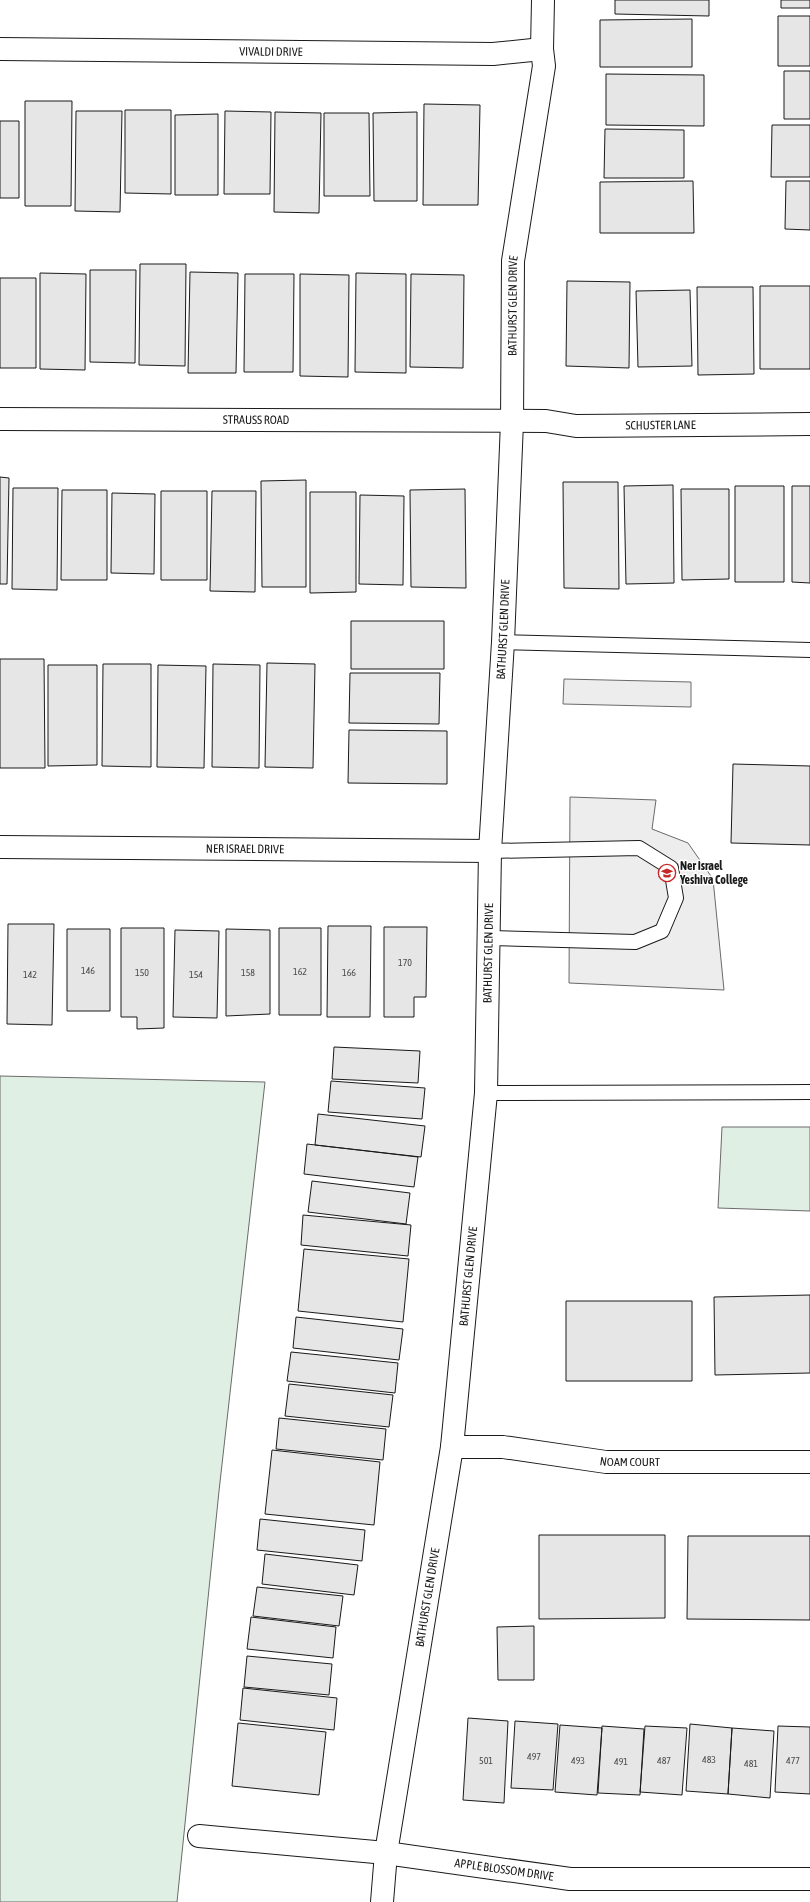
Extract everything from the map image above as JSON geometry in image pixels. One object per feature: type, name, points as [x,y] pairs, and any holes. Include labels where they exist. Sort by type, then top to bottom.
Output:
[{"type":"street","name":"BATHURST GLEN DRIVE","points":[[382,1902],[386,1853],[452,1447],[486,1093],[490,851],[503,642],[512,422],[512,261],[544,66],[542,48],[542,0]]},
{"type":"street","name":"VIVALDI DRIVE","points":[[0,49],[493,54],[542,48]]},
{"type":"street","name":"STRAUSS ROAD","points":[[0,419],[512,422]]},
{"type":"street","name":"SCHUSTER LANE","points":[[512,422],[546,421],[576,426],[810,424]]},
{"type":"street","name":"NER ISRAEL DRIVE","points":[[0,847],[490,851]]},
{"type":"street","name":"NOAM COURT","points":[[452,1447],[503,1447],[606,1462],[810,1462]]},
{"type":"street","name":"APPLE BLOSSOM DRIVE","points":[[199,1836],[386,1853],[570,1879],[810,1879]]},
{"type":"lane","points":[[503,642],[810,650]]},
{"type":"lane","points":[[489,938],[635,942],[662,931],[676,898],[671,868],[639,848],[490,851]]},
{"type":"lane","points":[[486,1093],[810,1092]]},
{"type":"green space","points":[[0,1076],[265,1082],[219,1491],[177,1902],[0,1902]]},
{"type":"green space","points":[[722,1127],[810,1127],[810,1211],[718,1208]]},
{"type":"shaded area","points":[[564,679],[691,682],[691,707],[563,704]]},
{"type":"shaded area","points":[[570,797],[656,800],[652,829],[688,843],[713,879],[724,990],[569,983]]},
{"type":"building","points":[[615,0],[709,0],[709,16],[615,14]]},
{"type":"building","points":[[781,0],[810,0],[810,8],[781,8]]},
{"type":"building","points":[[778,16],[810,16],[810,66],[778,66]]},
{"type":"building","points":[[692,19],[692,67],[600,67],[600,20]]},
{"type":"building","points":[[784,71],[810,71],[810,119],[784,119]]},
{"type":"building","points":[[606,74],[704,75],[704,126],[606,125]]},
{"type":"building","points":[[25,101],[72,101],[71,206],[25,206]]},
{"type":"building","points":[[424,104],[480,105],[478,205],[423,205]]},
{"type":"building","points":[[125,110],[171,110],[171,194],[125,193]]},
{"type":"building","points":[[76,111],[122,111],[120,212],[75,211]]},
{"type":"building","points":[[225,111],[271,112],[270,194],[224,194]]},
{"type":"building","points":[[275,112],[321,113],[319,213],[274,212]]},
{"type":"building","points":[[417,112],[417,201],[374,201],[373,113]]},
{"type":"building","points":[[324,113],[369,113],[370,196],[324,196]]},
{"type":"building","points":[[218,114],[218,195],[175,195],[175,115]]},
{"type":"building","points":[[0,121],[19,121],[19,198],[0,198]]},
{"type":"building","points":[[772,125],[810,125],[810,177],[771,177]]},
{"type":"building","points":[[605,129],[684,130],[684,178],[604,178]]},
{"type":"building","points":[[693,181],[694,233],[600,233],[600,182]]},
{"type":"building","points":[[786,181],[810,181],[810,230],[785,229]]},
{"type":"building","points":[[140,264],[186,264],[185,366],[139,365]]},
{"type":"building","points":[[90,270],[136,270],[135,363],[90,362]]},
{"type":"building","points":[[190,272],[238,273],[236,373],[188,373]]},
{"type":"building","points":[[40,273],[86,274],[85,370],[40,369]]},
{"type":"building","points":[[356,273],[406,274],[406,373],[355,372]]},
{"type":"building","points":[[245,274],[294,274],[293,372],[244,372]]},
{"type":"building","points":[[300,274],[349,275],[348,377],[300,376]]},
{"type":"building","points":[[411,274],[464,275],[463,368],[410,367]]},
{"type":"building","points":[[0,278],[36,278],[36,368],[0,368]]},
{"type":"building","points":[[567,281],[630,282],[629,368],[566,366]]},
{"type":"building","points":[[760,286],[810,286],[810,369],[760,369]]},
{"type":"building","points":[[697,287],[753,287],[754,374],[698,375]]},
{"type":"building","points":[[690,290],[692,366],[638,367],[636,291]]},
{"type":"building","points":[[0,477],[9,478],[7,584],[0,584]]},
{"type":"building","points":[[306,480],[306,587],[262,587],[261,481]]},
{"type":"building","points":[[563,482],[618,482],[619,589],[564,588]]},
{"type":"building","points":[[673,485],[674,583],[626,584],[624,486]]},
{"type":"building","points":[[735,486],[784,486],[784,582],[735,582]]},
{"type":"building","points":[[792,486],[810,486],[810,583],[792,582]]},
{"type":"building","points":[[13,488],[58,488],[57,590],[12,589]]},
{"type":"building","points":[[465,489],[466,588],[411,587],[410,490]]},
{"type":"building","points":[[681,489],[729,489],[729,579],[682,580]]},
{"type":"building","points":[[62,490],[107,490],[107,580],[61,580]]},
{"type":"building","points":[[161,491],[207,491],[207,580],[161,580]]},
{"type":"building","points":[[212,491],[256,491],[255,592],[210,591]]},
{"type":"building","points":[[310,492],[356,492],[356,592],[310,593]]},
{"type":"building","points":[[112,493],[155,494],[154,574],[111,573]]},
{"type":"building","points":[[360,495],[404,496],[403,585],[359,584]]},
{"type":"building","points":[[351,621],[444,621],[444,669],[351,669]]},
{"type":"building","points":[[0,659],[44,659],[45,768],[0,768]]},
{"type":"building","points":[[267,663],[315,664],[313,768],[265,767]]},
{"type":"building","points":[[103,664],[151,664],[151,767],[102,766]]},
{"type":"building","points":[[213,664],[260,665],[259,768],[212,767]]},
{"type":"building","points":[[48,665],[97,665],[97,765],[48,766]]},
{"type":"building","points":[[158,665],[206,666],[204,768],[157,767]]},
{"type":"building","points":[[350,673],[440,673],[439,724],[349,723]]},
{"type":"building","points":[[349,730],[447,731],[447,784],[348,783]]},
{"type":"building","points":[[733,764],[810,766],[810,845],[731,843]]},
{"type":"building","points":[[8,924],[54,924],[52,1025],[7,1024]]},
{"type":"building","points":[[328,926],[371,926],[370,1017],[327,1017]]},
{"type":"building","points":[[384,927],[427,927],[426,997],[414,997],[414,1017],[384,1017]]},
{"type":"building","points":[[121,928],[164,928],[164,1028],[137,1029],[137,1017],[121,1017]]},
{"type":"building","points":[[279,928],[321,928],[321,1015],[279,1015]]},
{"type":"building","points":[[67,929],[110,929],[110,1011],[67,1011]]},
{"type":"building","points":[[226,929],[270,930],[270,1014],[226,1016]]},
{"type":"building","points":[[175,930],[219,931],[217,1018],[173,1017]]},
{"type":"building","points":[[334,1047],[420,1051],[418,1083],[332,1079]]},
{"type":"building","points":[[331,1081],[425,1088],[422,1119],[328,1112]]},
{"type":"building","points":[[318,1114],[425,1126],[421,1157],[315,1145]]},
{"type":"building","points":[[307,1144],[418,1157],[414,1187],[304,1174]]},
{"type":"building","points":[[312,1181],[410,1193],[406,1224],[308,1212]]},
{"type":"building","points":[[303,1215],[411,1225],[408,1256],[301,1245]]},
{"type":"building","points":[[304,1249],[409,1259],[403,1322],[298,1311]]},
{"type":"building","points":[[810,1295],[810,1373],[715,1375],[714,1297]]},
{"type":"building","points":[[566,1301],[692,1301],[692,1381],[566,1381]]},
{"type":"building","points":[[296,1317],[403,1329],[399,1360],[293,1348]]},
{"type":"building","points":[[291,1352],[398,1363],[395,1393],[287,1381]]},
{"type":"building","points":[[289,1384],[393,1395],[389,1427],[285,1416]]},
{"type":"building","points":[[279,1418],[386,1429],[383,1460],[276,1449]]},
{"type":"building","points":[[272,1450],[380,1462],[374,1525],[265,1514]]},
{"type":"building","points":[[260,1519],[365,1530],[362,1561],[257,1550]]},
{"type":"building","points":[[539,1535],[665,1535],[665,1618],[539,1619]]},
{"type":"building","points":[[688,1536],[810,1536],[810,1620],[687,1619]]},
{"type":"building","points":[[265,1554],[358,1565],[354,1595],[262,1584]]},
{"type":"building","points":[[257,1587],[343,1596],[339,1626],[253,1616]]},
{"type":"building","points":[[251,1617],[336,1627],[333,1658],[247,1649]]},
{"type":"building","points":[[534,1626],[534,1680],[498,1680],[497,1627]]},
{"type":"building","points":[[247,1656],[332,1664],[329,1695],[244,1687]]},
{"type":"building","points":[[243,1688],[337,1698],[334,1730],[240,1720]]},
{"type":"building","points":[[468,1718],[508,1721],[504,1803],[463,1800]]},
{"type":"building","points":[[515,1721],[558,1724],[553,1790],[511,1788]]},
{"type":"building","points":[[238,1723],[326,1732],[319,1795],[232,1786]]},
{"type":"building","points":[[690,1724],[732,1728],[728,1794],[686,1791]]},
{"type":"building","points":[[560,1725],[602,1728],[597,1795],[555,1792]]},
{"type":"building","points":[[602,1726],[644,1729],[640,1795],[598,1793]]},
{"type":"building","points":[[645,1726],[687,1728],[682,1795],[640,1792]]},
{"type":"building","points":[[778,1726],[810,1727],[810,1794],[775,1792]]},
{"type":"building","points":[[732,1728],[774,1731],[770,1798],[728,1794]]},
{"type":"place","name":"Ner Israel Yeshiva College","points":[[667,873]]}]
